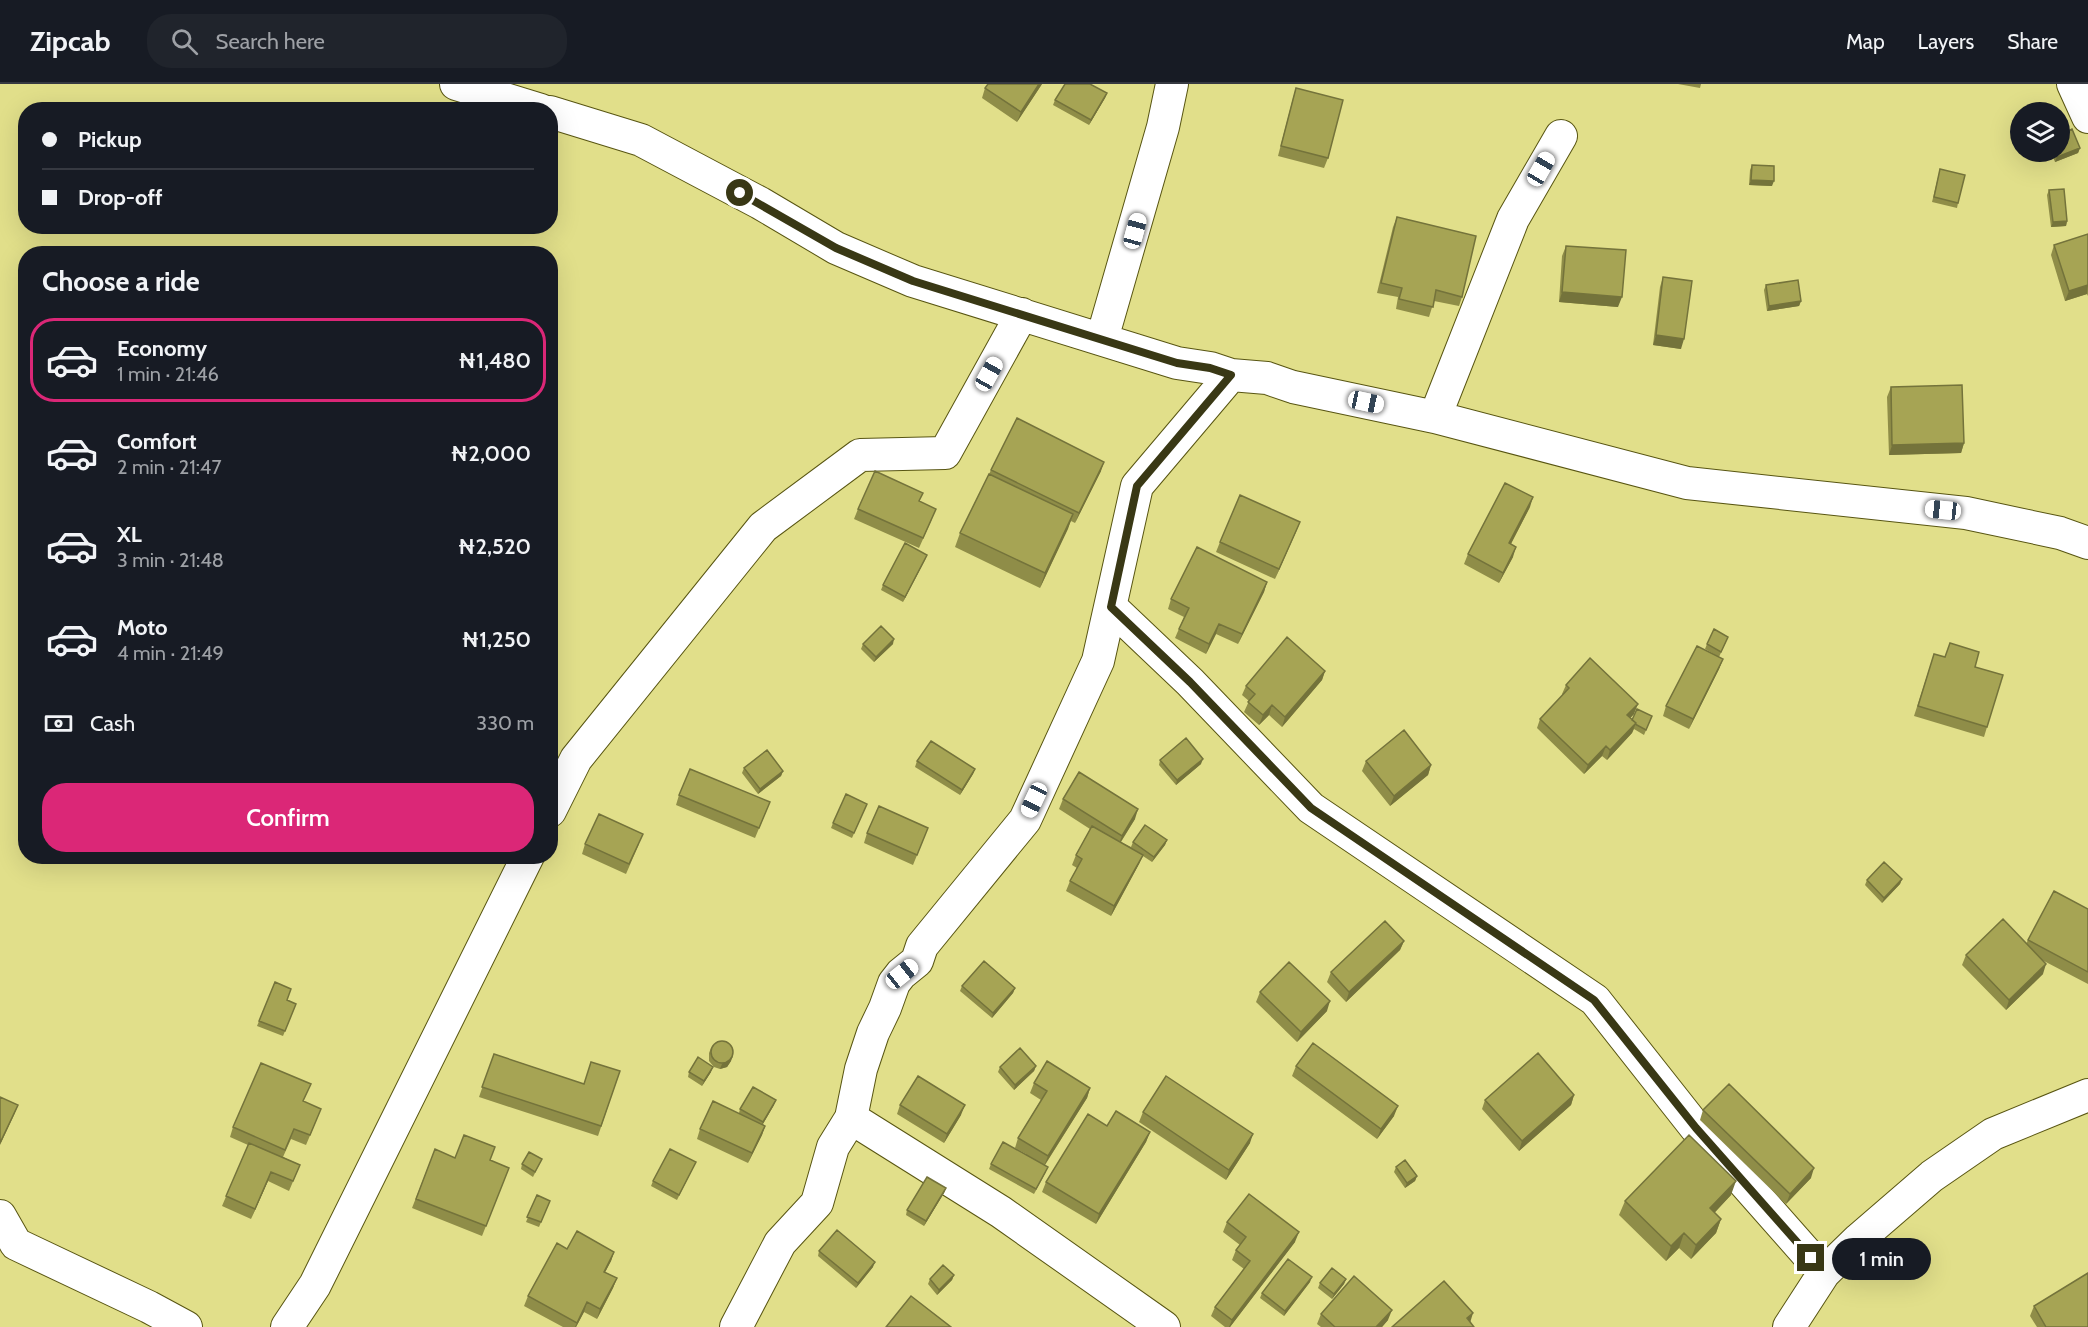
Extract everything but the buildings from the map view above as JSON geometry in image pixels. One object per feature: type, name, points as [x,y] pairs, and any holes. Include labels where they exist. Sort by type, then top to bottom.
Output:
[{"type":"street","points":[[456,84],[515,102]]},
{"type":"street","points":[[1102,339],[1163,127],[1172,84]]},
{"type":"street","points":[[2073,84],[2088,117]]},
{"type":"street","points":[[558,114],[641,140],[759,203],[836,248],[913,281],[1177,363],[1210,368],[1231,375],[1267,378],[1293,387],[1435,417],[1687,483],[1966,513],[2060,533],[2088,543]]},
{"type":"street","points":[[1435,417],[1512,219],[1561,136]]},
{"type":"street","points":[[558,795],[576,759],[762,527],[860,455],[945,453],[1022,314]]},
{"type":"street","points":[[736,1327],[780,1243],[817,1203],[833,1148],[851,1118],[861,1069],[894,983],[917,961],[922,946],[1025,820],[1098,661],[1137,486],[1231,375]]},
{"type":"street","points":[[1111,607],[1190,682],[1311,808],[1594,1000],[1696,1128],[1824,1273]]},
{"type":"street","points":[[287,1327],[315,1285],[524,864]]},
{"type":"street","points":[[1789,1327],[1824,1273],[1859,1239],[1932,1176],[1993,1134],[2088,1095]]},
{"type":"street","points":[[851,1118],[1001,1212],[1164,1327]]},
{"type":"street","points":[[0,1216],[16,1244],[149,1306],[186,1327]]},
{"type":"route","points":[[740,193],[836,248],[913,281],[1177,363],[1210,368],[1231,375],[1137,486],[1111,607],[1190,682],[1311,808],[1594,1000],[1696,1128],[1811,1258]]}]
